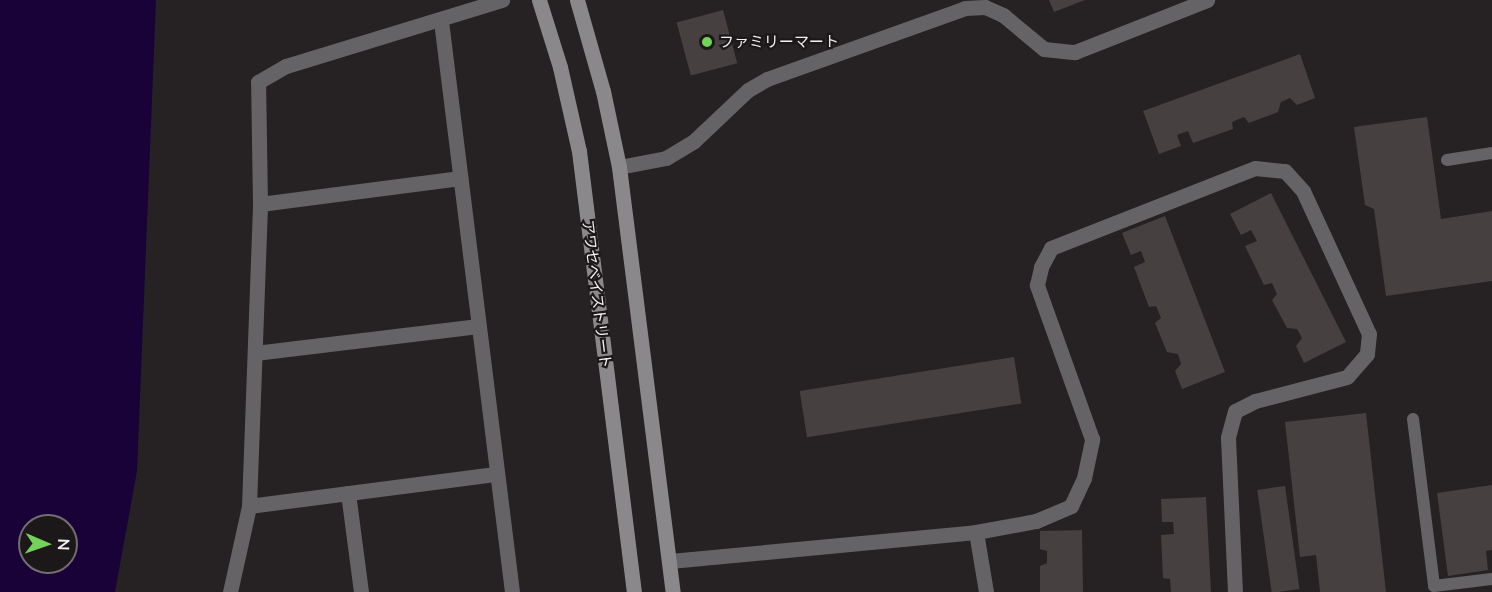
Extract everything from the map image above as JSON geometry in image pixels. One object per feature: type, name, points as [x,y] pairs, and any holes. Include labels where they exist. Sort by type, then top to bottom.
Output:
[{"type":"main road","name":"アワセベイストリート","points":[[539,0],[560,67],[579,151],[634,592]]},
{"type":"main road","points":[[578,0],[619,167],[673,592]]},
{"type":"street","points":[[230,592],[249,506],[261,204],[258,82],[286,66],[441,21],[502,0]]},
{"type":"street","points":[[619,167],[666,158],[685,147],[711,128],[748,90],[767,80],[965,8],[985,7],[1003,15],[1044,49],[1075,52],[1207,0]]},
{"type":"street","points":[[441,21],[512,592]]},
{"type":"street","points":[[670,561],[976,532],[1036,521],[1071,506],[1084,478],[1092,439],[1037,285],[1041,267],[1051,248],[1255,168],[1285,171],[1303,191],[1369,334],[1367,354],[1347,377],[1255,401],[1235,411],[1227,438],[1235,592]]},
{"type":"street","points":[[261,204],[460,178]]},
{"type":"street","points":[[255,353],[478,326]]},
{"type":"street","points":[[249,506],[497,474]]},
{"type":"street","points":[[348,492],[361,592]]},
{"type":"street","points":[[976,532],[986,592]]},
{"type":"lane","points":[[1447,160],[1492,153]]},
{"type":"lane","points":[[1413,419],[1434,586],[1492,579]]},
{"type":"shaded area","points":[[0,0],[156,0],[137,471],[115,592],[0,592]]},
{"type":"building","points":[[1049,0],[1085,0],[1054,12]]},
{"type":"building","name":"ファミリーマート","points":[[723,10],[737,63],[691,76],[677,22]]},
{"type":"building","points":[[1300,54],[1315,98],[1297,105],[1290,98],[1281,102],[1278,112],[1249,123],[1244,117],[1232,122],[1233,129],[1193,143],[1188,131],[1177,135],[1181,146],[1159,154],[1143,111]]},
{"type":"building","points":[[1427,117],[1441,219],[1492,211],[1492,281],[1386,296],[1374,209],[1365,205],[1354,127]]},
{"type":"building","points":[[1271,193],[1346,342],[1304,363],[1296,346],[1302,338],[1297,329],[1287,328],[1272,300],[1277,294],[1272,283],[1264,285],[1245,246],[1257,241],[1251,230],[1241,235],[1230,214]]},
{"type":"building","points":[[1165,216],[1225,372],[1182,389],[1175,371],[1181,364],[1178,354],[1167,352],[1155,323],[1161,318],[1156,306],[1149,307],[1134,267],[1145,262],[1141,251],[1131,255],[1122,233]]},
{"type":"building","points":[[1014,357],[1021,403],[807,437],[800,391]]},
{"type":"building","points":[[1366,413],[1386,592],[1320,592],[1316,555],[1300,557],[1285,422]]},
{"type":"building","points":[[1492,485],[1492,550],[1486,551],[1488,570],[1448,576],[1437,493]]},
{"type":"building","points":[[1285,486],[1299,589],[1272,592],[1257,490]]},
{"type":"building","points":[[1206,497],[1211,592],[1171,592],[1170,579],[1163,578],[1161,535],[1174,534],[1173,522],[1162,522],[1161,499]]},
{"type":"building","points":[[1082,530],[1083,592],[1040,592],[1040,566],[1047,563],[1047,551],[1040,549],[1040,531]]},
{"type":"place","name":"ファミリーマート","points":[[707,42]]}]
